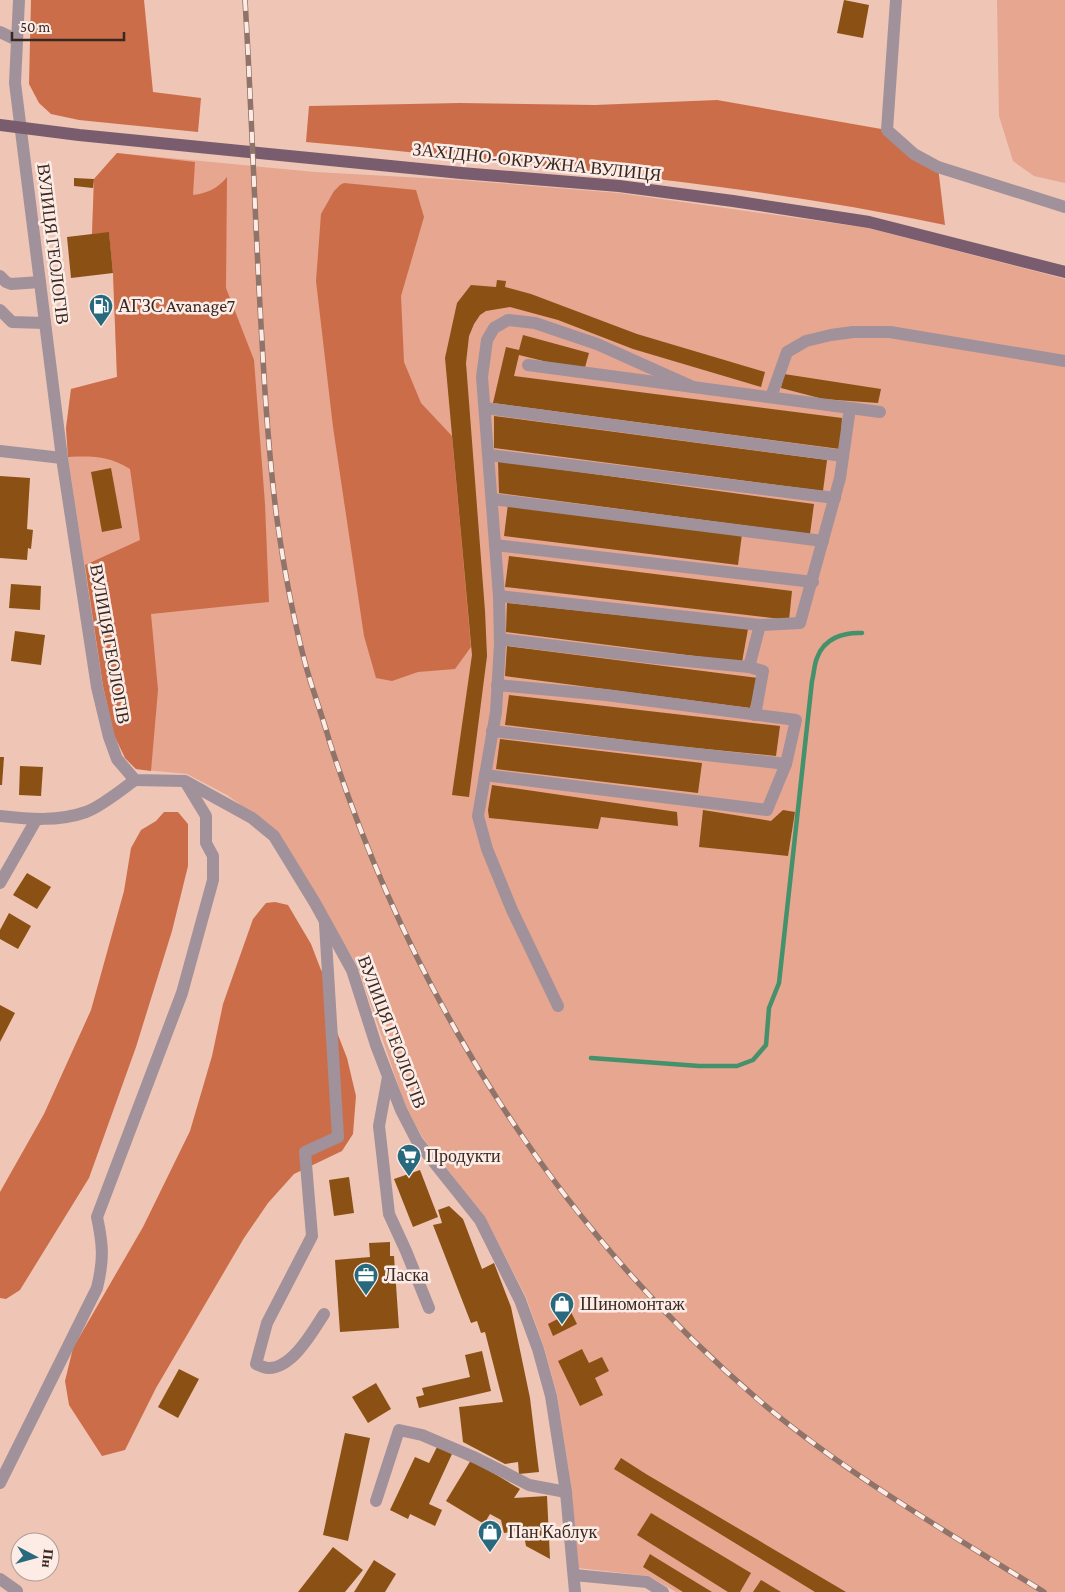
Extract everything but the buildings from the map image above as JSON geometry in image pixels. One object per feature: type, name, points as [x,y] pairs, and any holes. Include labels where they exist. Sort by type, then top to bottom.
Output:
[{"type":"main road","name":"ЗАХІДНО-ОКРУЖНА ВУЛИЦЯ","points":[[0,125],[197,147],[461,173],[619,186],[860,220],[1065,272]]},
{"type":"street","name":"ВУЛИЦЯ ГЕОЛОГІВ","points":[[19,0],[15,83],[20,127],[62,458],[97,687],[109,737],[117,759],[135,780],[185,780],[252,818],[274,836],[352,970],[376,1045],[401,1110],[418,1141],[480,1220],[520,1300],[538,1349],[551,1396],[566,1492],[574,1592]]},
{"type":"street","points":[[896,0],[887,130],[914,154],[938,167],[1065,207]]},
{"type":"street","points":[[0,32],[17,40]]},
{"type":"street","points":[[0,276],[11,284],[40,282]]},
{"type":"street","points":[[0,310],[12,322],[45,323]]},
{"type":"street","points":[[558,1006],[512,910],[487,849],[478,816],[496,712],[500,639],[499,596],[486,408],[482,377],[487,340],[494,328],[508,320],[535,323],[597,344],[693,387]]},
{"type":"street","points":[[771,397],[787,352],[806,340],[853,332],[890,332],[1065,361]]},
{"type":"street","points":[[528,365],[880,412]]},
{"type":"street","points":[[486,408],[843,456]]},
{"type":"street","points":[[499,596],[760,625],[800,623],[835,498],[850,408]]},
{"type":"street","points":[[0,451],[62,458]]},
{"type":"street","points":[[489,455],[835,498]]},
{"type":"street","points":[[492,499],[823,541]]},
{"type":"street","points":[[495,545],[813,582]]},
{"type":"street","points":[[749,666],[760,625]]},
{"type":"street","points":[[500,639],[656,658],[749,666],[763,671],[755,715]]},
{"type":"street","points":[[485,776],[767,810],[786,764],[796,720],[606,695],[497,685]]},
{"type":"street","points":[[492,731],[786,764]]},
{"type":"street","points":[[0,816],[36,820],[87,812],[135,780]]},
{"type":"street","points":[[0,1483],[98,1288],[102,1268],[103,1244],[98,1216],[182,993],[213,880],[213,856],[206,843],[206,816],[185,780]]},
{"type":"street","points":[[0,882],[36,820]]},
{"type":"street","points":[[324,1314],[304,1345],[283,1364],[268,1368],[256,1364],[267,1323],[312,1236],[305,1152],[338,1137],[325,921]]},
{"type":"street","points":[[388,1077],[379,1126],[389,1214],[429,1308]]},
{"type":"street","points":[[376,1501],[399,1430],[422,1435],[476,1458],[530,1485],[566,1492]]},
{"type":"street","points":[[574,1575],[647,1582],[663,1592]]},
{"type":"street","points":[[0,1579],[17,1590]]},
{"type":"shaded area","points":[[31,0],[144,0],[153,92],[201,98],[198,132],[79,120],[51,114],[39,103],[29,84]]},
{"type":"shaded area","points":[[997,0],[1065,0],[1065,183],[1034,176],[1013,161],[999,116]]},
{"type":"shaded area","points":[[717,100],[887,130],[938,167],[945,225],[858,208],[727,188],[522,164],[306,142],[309,106],[460,103],[595,105]]},
{"type":"shaded area","points":[[117,153],[315,172],[460,180],[619,193],[868,228],[1065,279],[1065,1592],[676,1592],[649,1576],[578,1568],[572,1492],[557,1394],[544,1347],[526,1297],[485,1217],[423,1138],[406,1108],[358,967],[278,832],[227,795],[187,774],[136,769],[125,758],[103,686],[68,457],[66,428],[71,389],[117,377],[113,273],[109,233],[92,234],[94,179]]},
{"type":"shaded area","points":[[117,153],[195,162],[193,195],[212,190],[227,177],[226,288],[254,360],[265,504],[269,602],[151,614],[158,690],[151,771],[136,769],[125,758],[114,735],[103,686],[85,565],[140,540],[130,469],[108,459],[68,457],[66,428],[71,389],[117,377],[113,273],[109,233],[92,234],[94,179]]},
{"type":"shaded area","points":[[344,183],[416,190],[424,217],[401,296],[404,362],[421,403],[452,436],[471,647],[455,669],[418,672],[392,681],[376,678],[364,636],[333,427],[316,281],[321,214],[334,191]]},
{"type":"shaded area","points":[[164,812],[178,812],[188,824],[188,866],[172,931],[136,1047],[89,1178],[20,1290],[6,1299],[0,1298],[0,1192],[44,1114],[91,1010],[124,891],[131,848],[141,830],[156,821]]},
{"type":"shaded area","points":[[275,902],[288,905],[311,944],[321,970],[330,981],[328,1009],[347,1058],[356,1096],[353,1134],[342,1151],[294,1174],[268,1203],[244,1238],[156,1388],[125,1450],[102,1456],[69,1405],[65,1381],[73,1348],[143,1227],[190,1131],[212,1056],[223,1004],[253,919],[266,903]]},
{"type":"waterway","points":[[591,1058],[699,1066],[737,1066],[753,1060],[766,1045],[769,1008],[779,983],[815,664],[820,651],[830,641],[842,635],[862,633]]},
{"type":"railway","points":[[245,0],[269,448],[285,571],[302,651],[330,743],[363,837],[403,928],[448,1017],[499,1102],[556,1184],[619,1261],[687,1334],[761,1402],[828,1454],[899,1502],[1044,1592]]},
{"type":"place","name":"АГЗС Avanage7","points":[[101,327]]},
{"type":"place","name":"Продукти","points":[[409,1177]]},
{"type":"place","name":"Ласка","points":[[366,1296]]},
{"type":"place","name":"Шиномонтаж","points":[[562,1325]]},
{"type":"place","name":"Пан Каблук","points":[[490,1553]]}]
